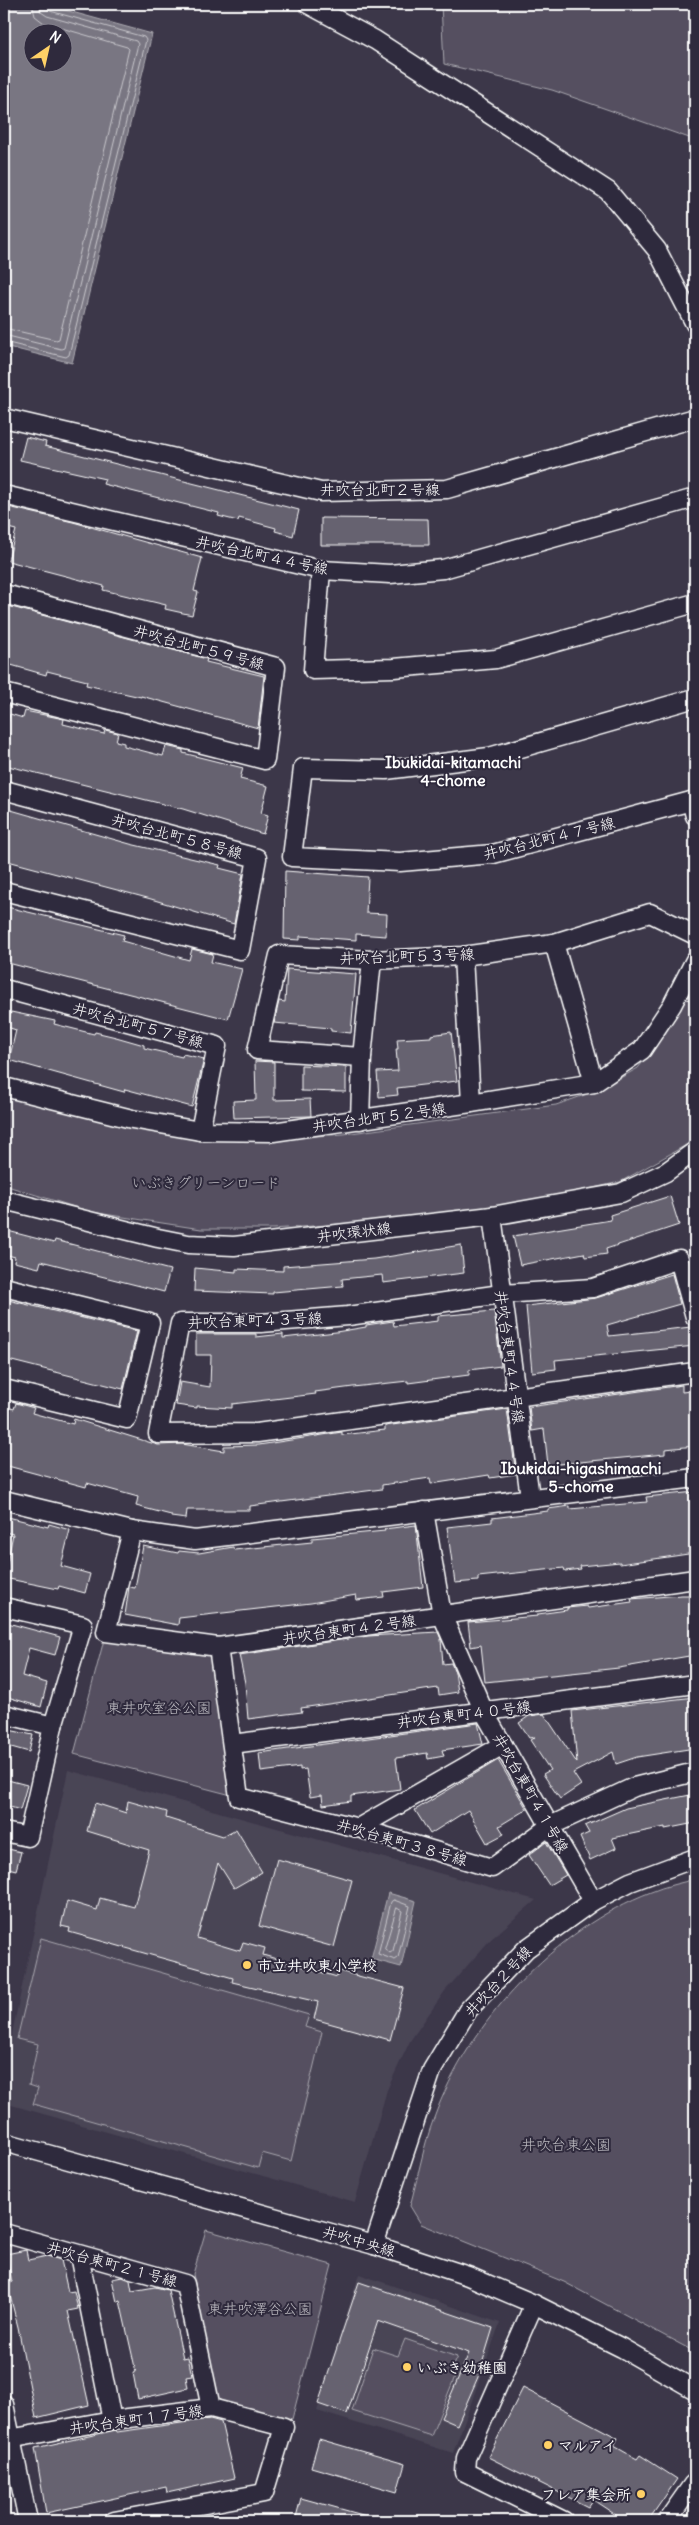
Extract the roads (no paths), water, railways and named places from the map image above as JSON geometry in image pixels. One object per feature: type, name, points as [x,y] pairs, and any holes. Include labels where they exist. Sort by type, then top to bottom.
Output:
[{"type":"street","points":[[308,4],[374,40],[608,191],[657,250],[695,324]]},
{"type":"street","name":"井吹台北町２号線","points":[[4,418],[321,492],[447,489],[695,418]]},
{"type":"street","name":"井吹台北町４４号線","points":[[4,495],[321,570],[390,574],[443,569],[695,498]]},
{"type":"street","points":[[321,570],[313,670],[394,668],[496,659],[695,603]]},
{"type":"street","name":"井吹台北町５９号線","points":[[4,594],[276,667],[265,760],[4,693]]},
{"type":"street","name":"井吹台北町４７号線","points":[[694,806],[493,854],[400,862],[292,857],[303,768],[386,770],[489,757],[695,698]]},
{"type":"street","name":"井吹台北町５８号線","points":[[4,790],[257,858],[240,950],[4,891]]},
{"type":"street","name":"井吹台北町５３号線","points":[[362,1056],[257,1050],[280,955],[372,960],[463,956],[554,943],[650,912],[695,936]]},
{"type":"street","points":[[554,943],[594,1082]]},
{"type":"street","points":[[463,956],[471,1104]]},
{"type":"street","points":[[360,1120],[362,1056],[372,960]]},
{"type":"street","name":"井吹台北町５２号線","points":[[4,1087],[132,1119],[200,1131],[272,1132],[471,1104],[594,1082],[642,1050],[672,1004],[695,960]]},
{"type":"street","name":"井吹台北町５７号線","points":[[4,989],[217,1046],[200,1131]]},
{"type":"street","name":"井吹環状線","points":[[4,1200],[158,1238],[188,1244],[225,1245],[492,1216],[620,1193],[666,1172],[695,1150]]},
{"type":"street","name":"井吹台東町４４号線","points":[[492,1216],[501,1294],[530,1497]]},
{"type":"street","name":"井吹台東町４３号線","points":[[695,1317],[679,1258],[593,1288],[501,1294],[348,1316],[261,1323],[180,1323],[158,1434],[257,1432],[695,1372]]},
{"type":"street","points":[[4,1287],[150,1323],[127,1418],[4,1389]]},
{"type":"street","points":[[4,1500],[132,1531],[196,1540],[695,1478]]},
{"type":"street","name":"井吹台東町４１号線","points":[[424,1511],[442,1615],[484,1712],[593,1902]]},
{"type":"street","name":"井吹台東町４２号線","points":[[132,1531],[106,1632],[218,1647],[695,1579]]},
{"type":"street","points":[[4,1607],[83,1625],[53,1726],[28,1837],[4,1832]]},
{"type":"street","name":"井吹台東町３８号線","points":[[218,1647],[239,1797],[358,1828],[492,1868],[550,1826],[634,1787],[695,1772]]},
{"type":"street","name":"井吹台東町４０号線","points":[[232,1744],[695,1684]]},
{"type":"street","points":[[4,1714],[53,1726]]},
{"type":"street","points":[[358,1828],[503,1745]]},
{"type":"street","name":"井吹台２号線","points":[[374,2245],[432,2070],[468,2010],[526,1948],[593,1902],[630,1882],[695,1858]]},
{"type":"street","name":"井吹中央線","points":[[4,2142],[374,2245],[468,2276],[534,2304],[622,2348],[695,2390]]},
{"type":"street","name":"井吹台東町２１号線","points":[[4,2233],[185,2284],[211,2408]]},
{"type":"street","points":[[79,2255],[112,2420]]},
{"type":"street","points":[[534,2304],[466,2458],[466,2472],[564,2521]]},
{"type":"street","points":[[4,2404],[7,2440],[28,2521]]},
{"type":"street","name":"井吹台東町１７号線","points":[[7,2440],[112,2420],[211,2408],[284,2427],[264,2493],[114,2521]]},
{"type":"street","points":[[667,2521],[693,2484],[695,2486]]},
{"type":"water","points":[[4,4],[43,4],[152,34],[72,363],[4,346]]},
{"type":"water","points":[[388,1893],[416,1901],[401,1967],[371,1959]]},
{"type":"place","name":"市立井吹東小学校","points":[[247,1965]]},
{"type":"place","name":"いぶき幼稚園","points":[[407,2367]]},
{"type":"place","name":"マルアイ","points":[[548,2445]]},
{"type":"place","name":"フレア集会所","points":[[641,2494]]},
{"type":"district","name":"Ibukidai-kitamachi 4-chome","points":[[453,771]]},
{"type":"district","name":"Ibukidai-higashimachi 5-chome","points":[[581,1477]]},
{"type":"park label","name":"いぶきグリーンロード","points":[[206,1182]]},
{"type":"park label","name":"東井吹室谷公園","points":[[159,1707]]},
{"type":"park label","name":"井吹台東公園","points":[[566,2144]]},
{"type":"park label","name":"東井吹澤谷公園","points":[[260,2308]]}]
